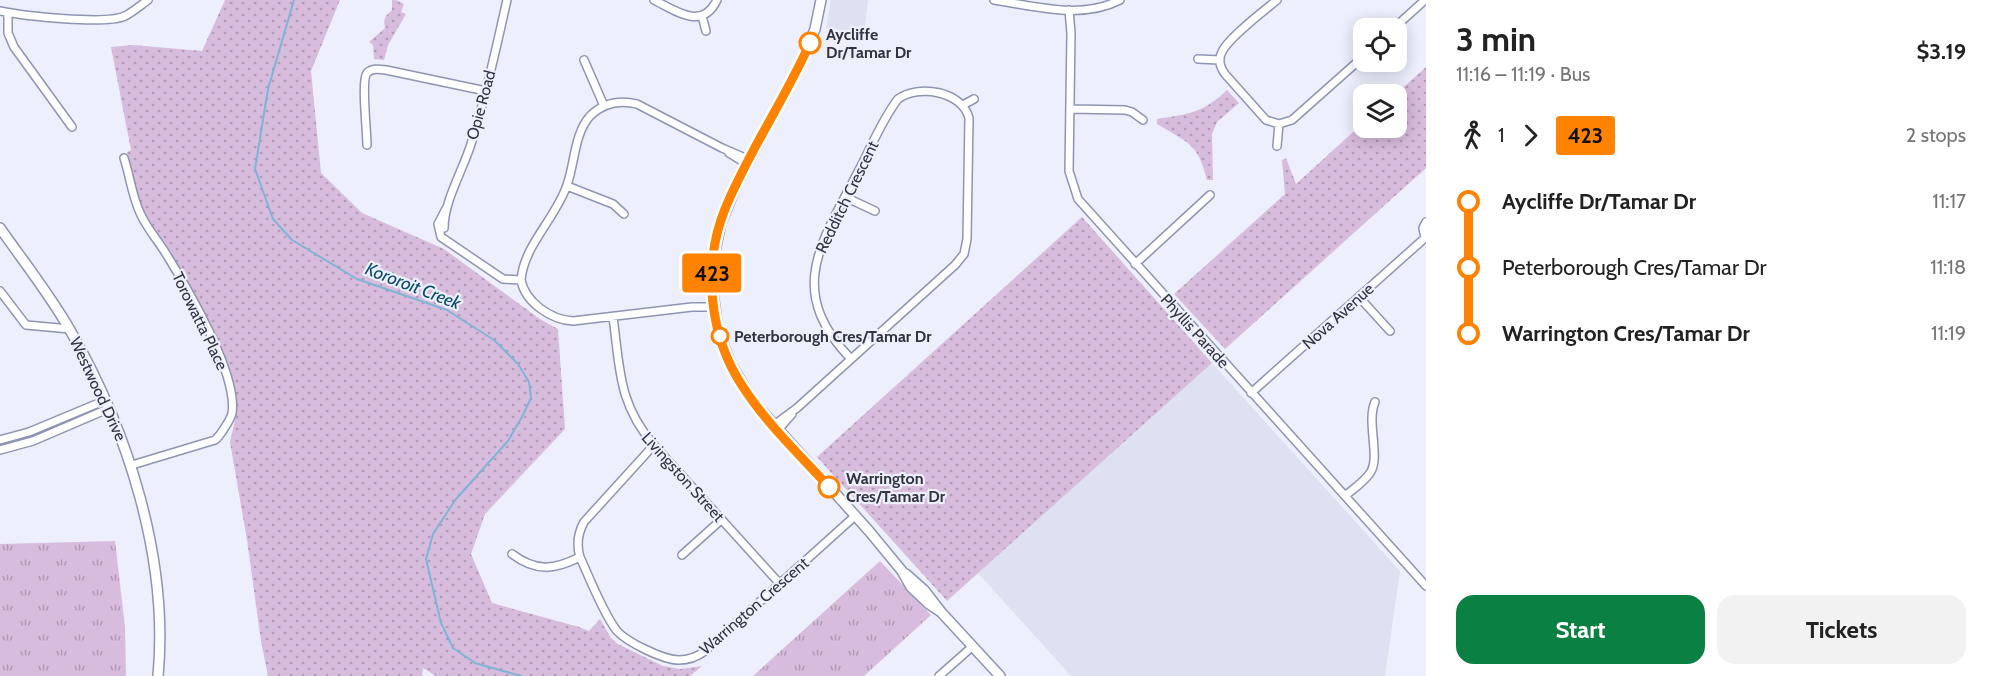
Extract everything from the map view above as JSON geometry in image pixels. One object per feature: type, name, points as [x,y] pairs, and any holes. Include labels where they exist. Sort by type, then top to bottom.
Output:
[{"type":"street","points":[[72,127],[14,47],[8,33],[4,12],[94,20],[111,19],[125,16],[148,0]]},
{"type":"street","name":"Opie Road","points":[[507,0],[486,91],[470,146],[441,228],[464,251],[503,279],[521,280]]},
{"type":"street","points":[[654,0],[686,16],[702,16],[710,12],[717,0]]},
{"type":"street","points":[[820,0],[815,29],[807,49],[748,162],[725,210],[717,235],[713,260],[713,304],[722,342],[737,377],[752,400],[902,571],[924,590],[941,612],[1000,676]]},
{"type":"street","points":[[994,0],[1071,10],[1099,8],[1120,0]]},
{"type":"street","points":[[1277,0],[1227,44],[1220,60],[1225,74],[1263,117],[1279,124],[1292,120],[1353,66]]},
{"type":"street","points":[[1405,18],[1425,0]]},
{"type":"street","name":"Phyllis Parade","points":[[1071,10],[1069,171],[1074,192],[1084,207],[1426,586]]},
{"type":"street","points":[[702,16],[706,31]]},
{"type":"street","points":[[1198,59],[1220,60]]},
{"type":"street","points":[[584,60],[604,106]]},
{"type":"street","points":[[366,145],[368,127],[363,87],[365,76],[371,70],[386,70],[486,91]]},
{"type":"street","name":"Redditch Crescent","points":[[851,359],[838,345],[823,322],[814,291],[818,251],[898,99],[918,92],[952,98],[963,105]]},
{"type":"street","points":[[776,427],[955,265],[964,254],[967,239],[969,125],[967,111],[963,105],[974,99]]},
{"type":"street","points":[[713,304],[573,321],[558,319],[532,300],[524,290],[521,280],[526,260],[567,186],[582,129],[591,115],[604,106],[621,102],[637,104],[748,162]]},
{"type":"street","points":[[1070,109],[1120,110],[1132,112],[1143,120]]},
{"type":"street","points":[[1277,146],[1279,124]]},
{"type":"street","name":"Torowatta Place","points":[[124,158],[142,218],[168,256],[210,336],[228,380],[232,406],[230,420],[219,437],[132,465]]},
{"type":"street","points":[[567,186],[612,204],[624,214]]},
{"type":"street","points":[[1135,264],[1210,195]]},
{"type":"street","points":[[845,197],[875,211]]},
{"type":"street","name":"Nova Avenue","points":[[1251,393],[1425,238],[1423,228],[1426,222]]},
{"type":"street","name":"Westwood Drive","points":[[0,228],[70,329],[108,404],[132,465],[151,549],[158,609],[160,658],[158,676]]},
{"type":"street","points":[[0,291],[26,325],[70,329]]},
{"type":"street","points":[[1359,297],[1390,331]]},
{"type":"street","name":"Livingston Street","points":[[614,317],[625,398],[637,424],[780,584]]},
{"type":"street","points":[[1345,496],[1369,475],[1372,469],[1371,415],[1376,402]]},
{"type":"street","points":[[0,440],[108,404]]},
{"type":"street","points":[[0,450],[33,441],[108,404]]},
{"type":"street","name":"Warrington Crescent","points":[[654,445],[584,522],[578,541],[580,557],[611,622],[619,633],[629,640],[672,659],[693,658],[705,651],[855,516]]},
{"type":"street","points":[[682,555],[721,520]]},
{"type":"street","points":[[512,554],[528,564],[550,568],[580,557]]},
{"type":"street","points":[[939,676],[973,646]]},
{"type":"shaded area","points":[[831,0],[868,0],[864,33],[826,28]]},
{"type":"shaded area","points":[[1212,363],[1400,571],[1385,676],[1071,676],[978,573]]},
{"type":"green space","points":[[225,0],[340,0],[311,71],[321,173],[362,213],[444,249],[540,319],[558,329],[565,429],[485,514],[471,554],[492,603],[589,631],[600,619],[611,638],[618,644],[663,666],[680,669],[702,666],[690,676],[436,676],[423,668],[422,676],[268,676],[230,442],[236,416],[236,392],[222,353],[176,261],[142,211],[127,152],[131,150],[111,47],[133,45],[202,51]]},
{"type":"green space","points":[[392,0],[404,4],[401,12],[406,14],[388,45],[384,60],[374,59],[373,45],[369,42],[385,28],[384,20],[392,10]]},
{"type":"green space","points":[[1426,67],[1426,168],[1225,349],[1174,294],[1285,194],[1282,160],[1286,158],[1296,184],[1353,132],[1353,138],[1407,138],[1407,84]]},
{"type":"green space","points":[[1227,90],[1239,103],[1217,122],[1212,134],[1213,180],[1207,180],[1200,158],[1195,151],[1184,140],[1157,124],[1157,119],[1178,116],[1203,108]]},
{"type":"green space","points":[[1082,217],[1212,363],[947,601],[817,457]]},
{"type":"green space","points":[[115,541],[125,627],[126,676],[0,676],[0,544]]},
{"type":"green space","points":[[880,561],[931,615],[864,676],[753,676]]},
{"type":"waterway","name":"Kororoit Creek","points":[[294,0],[268,89],[255,169],[273,219],[292,240],[357,279],[447,310],[494,340],[518,364],[529,382],[531,398],[508,441],[456,499],[433,534],[426,559],[441,623],[453,648],[475,663],[521,676]]},
{"type":"bus line","name":"423","points":[[810,43],[725,210],[715,248],[712,285],[718,331],[725,353],[737,377],[766,417],[829,487]]},
{"type":"place","name":"Aycliffe Dr/Tamar Dr","points":[[810,43]]},
{"type":"place","name":"Peterborough Cres/Tamar Dr","points":[[720,336]]},
{"type":"place","name":"Warrington Cres/Tamar Dr","points":[[829,487]]}]
